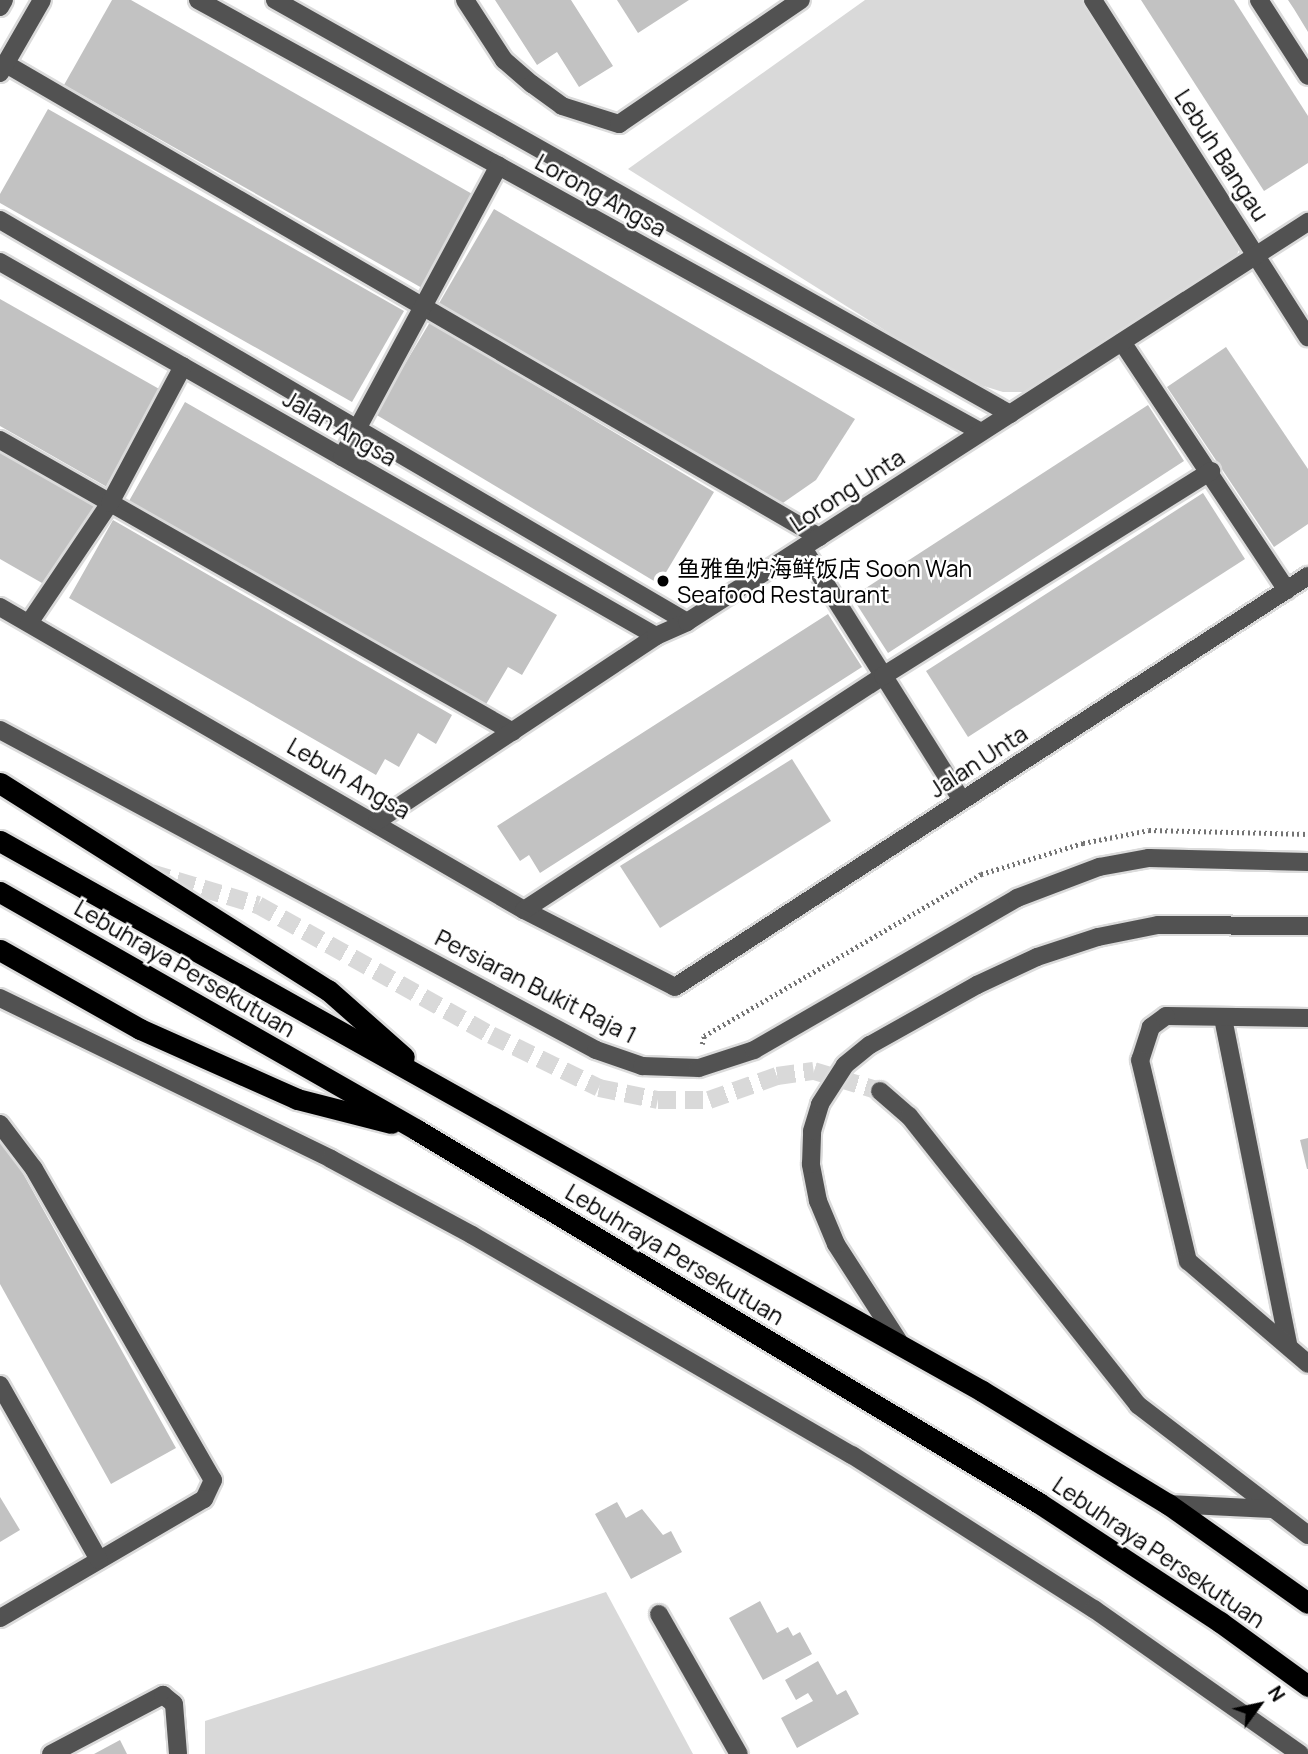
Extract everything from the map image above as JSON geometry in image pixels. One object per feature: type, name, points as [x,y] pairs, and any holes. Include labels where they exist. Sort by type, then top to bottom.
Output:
[{"type":"highway","points":[[0,783],[328,990],[438,1086]]},
{"type":"highway","name":"Lebuhraya Persekutuan","points":[[0,841],[901,1345],[1168,1504],[1308,1603]]},
{"type":"highway","name":"Lebuhraya Persekutuan","points":[[0,892],[417,1130],[1040,1503],[1220,1622],[1308,1686]]},
{"type":"highway","points":[[0,950],[140,1029],[297,1100],[417,1130]]},
{"type":"street","points":[[0,7],[4,0]]},
{"type":"street","points":[[42,0],[3,69],[425,305],[819,537]]},
{"type":"street","name":"Lorong Angsa","points":[[198,0],[981,432]]},
{"type":"street","name":"Lorong Angsa","points":[[275,0],[1010,414]]},
{"type":"street","points":[[465,0],[503,60],[532,84],[562,106],[618,124],[791,3]]},
{"type":"street","name":"Lebuh Bangau","points":[[1093,0],[1308,337]]},
{"type":"street","points":[[1259,0],[1308,76]]},
{"type":"street","points":[[342,457],[356,425],[425,305],[499,166]]},
{"type":"street","points":[[0,220],[356,425],[687,622]]},
{"type":"street","name":"Lorong Unta","points":[[377,821],[656,636],[687,622],[1308,222]]},
{"type":"street","name":"Jalan Angsa","points":[[0,262],[656,636]]},
{"type":"street","points":[[1122,342],[1211,471],[1287,590]]},
{"type":"street","points":[[29,623],[110,503],[183,366]]},
{"type":"street","points":[[0,440],[513,732]]},
{"type":"street","points":[[524,911],[883,676],[1211,471]]},
{"type":"street","points":[[803,548],[962,800]]},
{"type":"street","name":"Jalan Unta","points":[[675,987],[1308,576]]},
{"type":"street","name":"Lebuh Angsa","points":[[0,607],[377,821],[524,911],[675,987]]},
{"type":"street","name":"Persiaran Bukit Raja 1","points":[[0,730],[596,1049],[642,1066],[699,1068],[754,1050],[1017,898],[1099,867],[1149,858],[1308,862]]},
{"type":"street","points":[[901,1345],[836,1244],[818,1201],[811,1164],[812,1131],[820,1104],[845,1065],[870,1045],[977,985],[1037,957],[1098,937],[1158,925],[1308,926]]},
{"type":"street","points":[[0,998],[331,1159],[472,1235],[828,1441],[1094,1609],[1300,1754]]},
{"type":"street","points":[[1308,1018],[1166,1016],[1151,1027],[1140,1060],[1188,1261],[1288,1344],[1308,1364]]},
{"type":"street","points":[[1223,1018],[1288,1344]]},
{"type":"street","points":[[880,1091],[909,1116],[1138,1405],[1308,1535]]},
{"type":"street","points":[[0,1124],[34,1169],[213,1474],[204,1499],[0,1618]]},
{"type":"street","points":[[0,1385],[99,1560]]},
{"type":"street","points":[[1168,1504],[1272,1509]]},
{"type":"street","points":[[659,1614],[739,1754]]},
{"type":"street","points":[[51,1754],[163,1695],[174,1704],[178,1754]]},
{"type":"shaded area","points":[[865,0],[1096,0],[1243,242],[1236,256],[1027,392],[1003,392],[964,380],[628,169]]},
{"type":"shaded area","points":[[606,1592],[693,1754],[205,1754],[205,1721]]},
{"type":"building","points":[[112,0],[131,0],[474,195],[422,288],[64,85]]},
{"type":"building","points":[[495,0],[571,0],[613,66],[579,87],[557,52],[537,65]]},
{"type":"building","points":[[617,0],[689,0],[638,33]]},
{"type":"building","points":[[1141,0],[1234,0],[1308,116],[1308,163],[1264,191]]},
{"type":"building","points":[[1288,0],[1308,0],[1308,32],[1294,9]]},
{"type":"building","points":[[48,109],[404,311],[352,402],[0,203],[0,194]]},
{"type":"building","points":[[494,209],[855,419],[816,480],[780,505],[438,305]]},
{"type":"building","points":[[0,299],[161,390],[107,487],[0,426]]},
{"type":"building","points":[[430,322],[714,492],[659,584],[375,414]]},
{"type":"building","points":[[1226,347],[1308,469],[1308,524],[1274,547],[1167,387]]},
{"type":"building","points":[[185,402],[557,615],[522,675],[508,667],[485,706],[129,501]]},
{"type":"building","points":[[1148,405],[1184,461],[888,653],[852,597]]},
{"type":"building","points":[[0,452],[94,506],[49,587],[0,559]]},
{"type":"building","points":[[1203,493],[1245,559],[968,737],[926,671]]},
{"type":"building","points":[[113,520],[452,715],[436,744],[418,733],[399,767],[385,759],[376,775],[69,598]]},
{"type":"building","points":[[828,614],[862,667],[540,873],[529,855],[520,861],[497,826]]},
{"type":"building","points":[[792,759],[831,821],[660,928],[620,866]]},
{"type":"building","points":[[0,1132],[176,1448],[111,1484],[0,1284]]},
{"type":"building","points":[[1308,1138],[1308,1169],[1307,1169],[1300,1140]]},
{"type":"building","points":[[0,1497],[20,1530],[0,1542]]},
{"type":"building","points":[[617,1502],[626,1518],[642,1509],[663,1535],[671,1531],[682,1552],[631,1579],[595,1514]]},
{"type":"building","points":[[760,1601],[777,1633],[788,1627],[793,1636],[800,1632],[812,1654],[763,1680],[729,1618]]},
{"type":"building","points":[[818,1661],[837,1695],[846,1690],[859,1714],[797,1748],[781,1718],[813,1701],[808,1693],[796,1700],[785,1680]]},
{"type":"building","points":[[120,1740],[127,1754],[94,1754]]},
{"type":"tunnel","points":[[151,873],[258,905],[491,1035],[599,1088],[658,1100],[709,1100],[777,1076],[814,1071],[880,1091]]},
{"type":"place","name":"鱼雅鱼炉海鲜饭店 Soon Wah Seafood Restaurant","points":[[663,581]]}]
